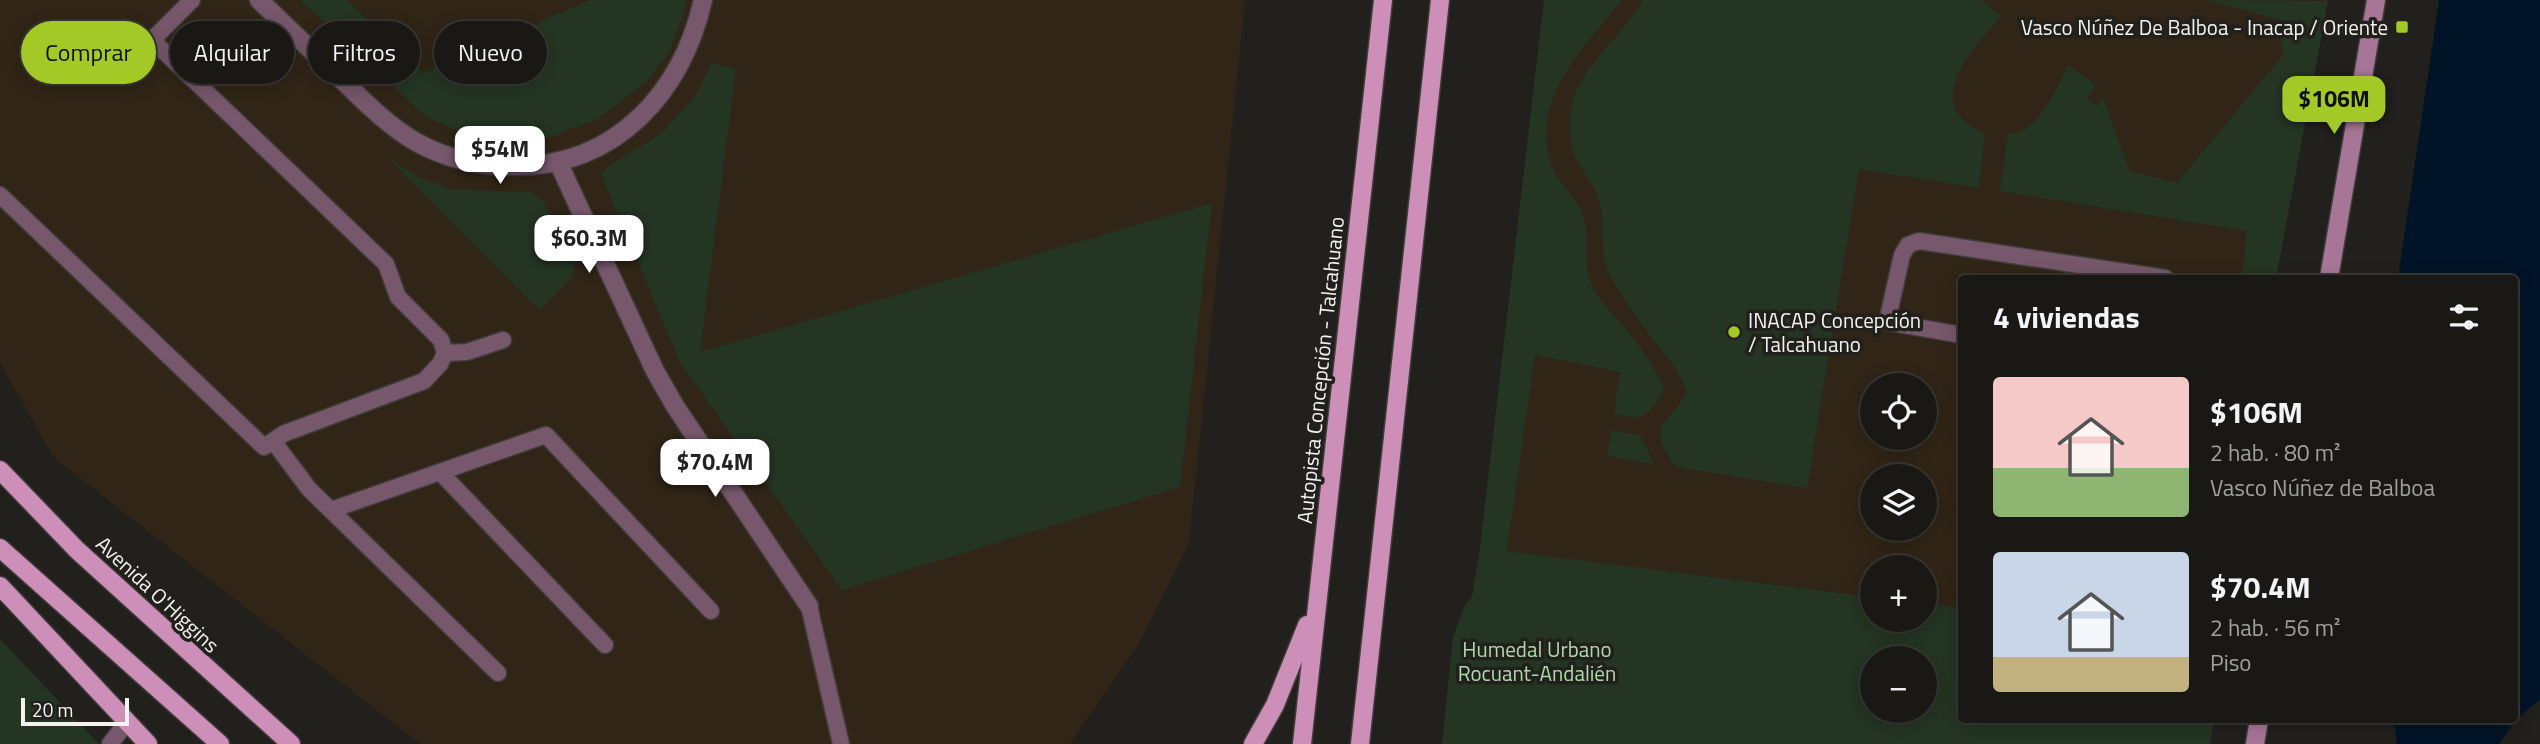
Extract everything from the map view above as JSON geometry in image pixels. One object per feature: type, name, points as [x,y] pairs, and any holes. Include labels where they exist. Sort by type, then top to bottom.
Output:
[{"type":"main road","name":"Autopista Concepción - Talcahuano","points":[[1302,744],[1383,0]]},
{"type":"main road","points":[[1360,744],[1440,0]]},
{"type":"main road","name":"Avenida O'Higgins","points":[[2,471],[77,550],[290,744]]},
{"type":"main road","points":[[0,548],[220,744]]},
{"type":"main road","points":[[0,586],[148,744]]},
{"type":"main road","points":[[1253,744],[1275,705],[1299,649],[1318,592]]},
{"type":"street","points":[[259,0],[391,126],[419,143],[449,156],[503,167],[558,162],[584,154],[609,142],[632,125],[652,107],[668,84],[686,51],[703,0]]},
{"type":"street","points":[[2330,275],[2376,0]]},
{"type":"street","points":[[558,162],[655,371],[675,406],[809,606]]},
{"type":"street","points":[[2255,744],[2258,723]]},
{"type":"lane","points":[[0,195],[264,447],[283,434],[424,381],[440,364],[445,353],[441,340],[398,297],[386,264],[152,40],[192,0]]},
{"type":"lane","points":[[1958,334],[1887,322],[1902,256],[1908,245],[1919,242],[2144,275]]},
{"type":"lane","points":[[445,353],[467,352],[503,340]]},
{"type":"lane","points":[[331,510],[546,435],[711,611]]},
{"type":"lane","points":[[273,441],[309,489],[498,673]]},
{"type":"lane","points":[[440,472],[605,645]]},
{"type":"lane","points":[[809,606],[841,744]]},
{"type":"lane","points":[[110,744],[127,722]]},
{"type":"shaded area","points":[[0,0],[1245,0],[1189,544],[1139,643],[1070,744],[420,744],[53,457],[0,362]]},
{"type":"shaded area","name":"INACAP Concepción / Talcahuano","points":[[1544,0],[2328,1],[2277,275],[1958,275],[1958,607],[1937,605],[1937,555],[1860,555],[1860,596],[1480,548]]},
{"type":"green space","points":[[300,0],[347,0],[369,21],[323,21]]},
{"type":"green space","points":[[590,0],[685,0],[685,10],[670,51],[647,81],[600,118],[547,138],[481,140],[426,117],[390,84],[420,84],[420,70],[423,73],[434,68],[434,84],[547,84],[547,21],[542,21]]},
{"type":"green space","name":"Humedal Urbano Rocuant-Andalién","points":[[1544,0],[1622,0],[1565,74],[1554,95],[1548,117],[1547,140],[1554,171],[1582,213],[1590,281],[1603,302],[1639,346],[1664,386],[1658,400],[1642,416],[1614,413],[1620,372],[1535,355],[1507,551],[1860,595],[1860,632],[1937,632],[1937,605],[1958,607],[1958,723],[2213,723],[2210,744],[1442,744],[1453,637],[1465,605],[1472,597],[1480,548]]},
{"type":"green space","points":[[1643,0],[1981,0],[2001,16],[1966,60],[1957,76],[1953,92],[1955,107],[1965,121],[1985,133],[1979,188],[1859,169],[1807,488],[1676,467],[1661,442],[1660,435],[1665,422],[1687,392],[1674,366],[1632,311],[1607,269],[1604,261],[1600,204],[1574,154],[1570,130],[1573,100],[1579,86]]},
{"type":"green space","points":[[2206,0],[2328,1],[2277,275],[2242,275],[2247,231],[2000,191],[2008,134],[2029,126],[2038,118],[2068,65],[2096,84],[2087,99],[2097,105],[2103,98],[2130,171],[2177,183],[2283,55],[2278,19]]},
{"type":"green space","points":[[712,63],[736,69],[700,352],[1212,203],[1180,487],[842,590],[680,362],[600,172],[660,134],[696,95]]},
{"type":"green space","points":[[388,158],[418,177],[450,189],[532,192],[543,201],[575,260],[572,277],[539,310]]},
{"type":"green space","points":[[1611,430],[1640,435],[1654,464],[1607,456]]},
{"type":"green space","points":[[0,639],[99,744],[0,744]]},
{"type":"water","points":[[2439,0],[2540,0],[2540,699],[2518,718],[2518,275],[2398,275]]},
{"type":"water","points":[[2391,723],[2513,723],[2499,744],[2397,744],[2395,728]]},
{"type":"place","name":"Vasco Núñez De Balboa - Inacap / Oriente","points":[[2402,27]]},
{"type":"place","name":"INACAP Concepción / Talcahuano","points":[[1734,332]]}]
